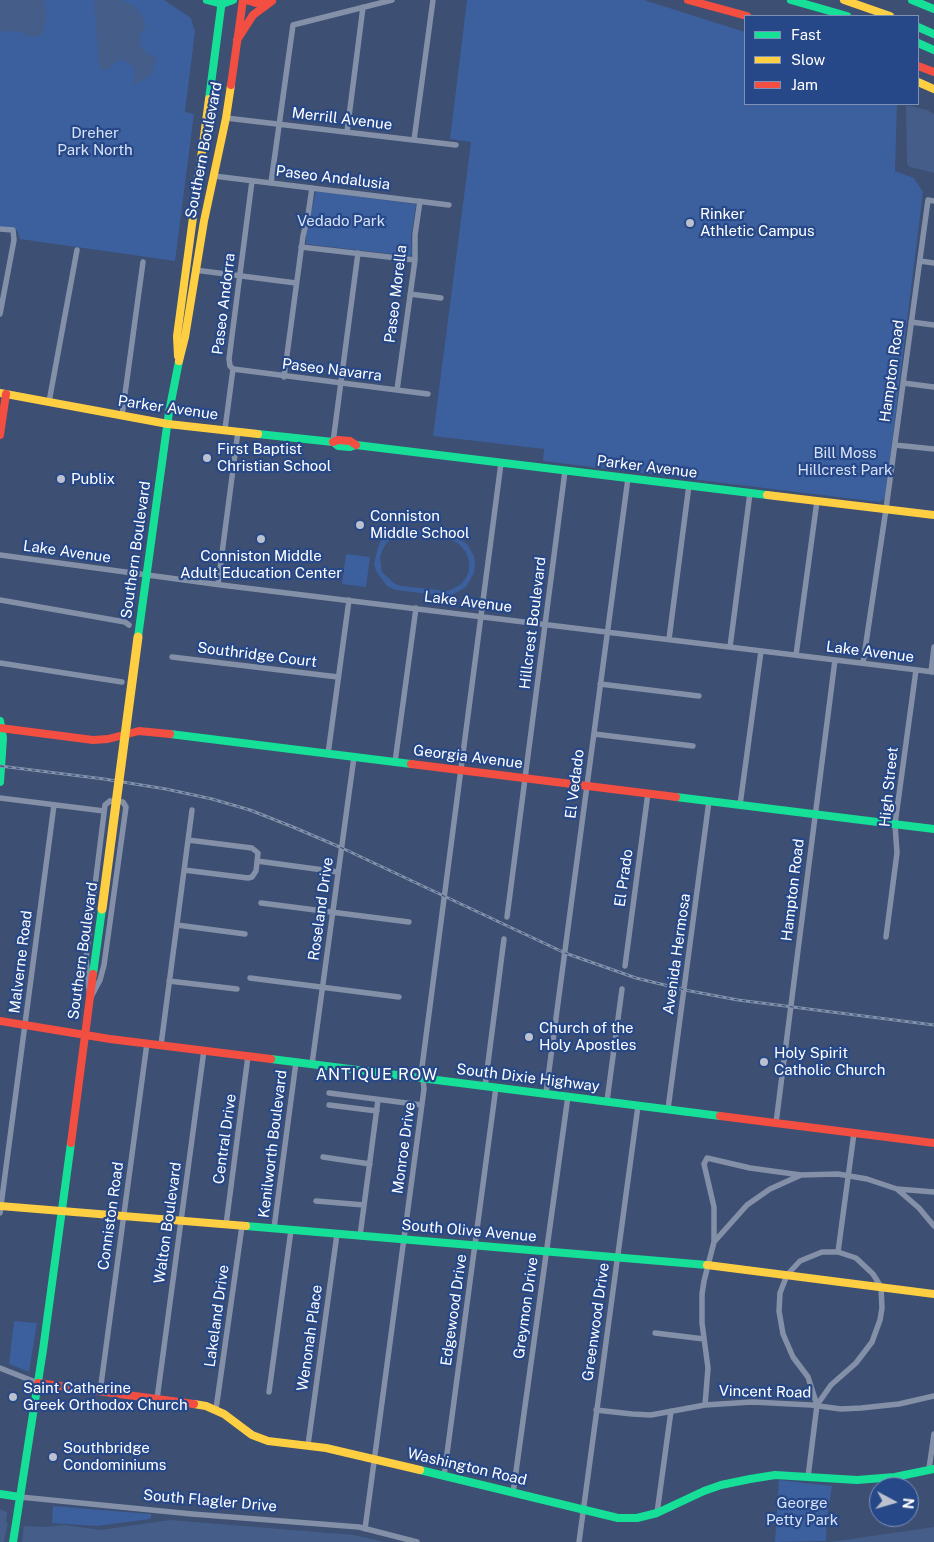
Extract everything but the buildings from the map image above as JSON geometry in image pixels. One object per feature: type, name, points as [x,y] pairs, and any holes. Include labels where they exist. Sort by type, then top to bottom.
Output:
[{"type":"main road","points":[[207,0],[222,2],[233,0]]},
{"type":"main road","points":[[244,0],[259,3],[274,0]]},
{"type":"main road","name":"Southern Boulevard","points":[[13,1542],[62,1211],[168,424],[178,364],[185,337],[195,270],[226,118],[244,0]]},
{"type":"main road","points":[[237,40],[253,14],[274,0]]},
{"type":"main road","points":[[688,0],[744,15]]},
{"type":"main road","points":[[790,0],[843,15]]},
{"type":"main road","points":[[844,0],[887,15]]},
{"type":"main road","points":[[912,0],[934,9]]},
{"type":"main road","name":"Southern Boulevard","points":[[178,364],[177,336],[222,2]]},
{"type":"main road","points":[[919,27],[934,34]]},
{"type":"main road","points":[[919,43],[934,50]]},
{"type":"main road","points":[[919,66],[934,72]]},
{"type":"main road","points":[[919,82],[934,89]]},
{"type":"main road","points":[[201,149],[204,162],[214,176]]},
{"type":"main road","points":[[198,174],[204,176],[207,180],[205,195],[208,204]]},
{"type":"main road","points":[[190,240],[195,270]]},
{"type":"main road","points":[[0,435],[3,394]]},
{"type":"main road","name":"Parker Avenue","points":[[3,394],[168,424],[333,442],[338,446],[350,447],[356,445],[934,515]]},
{"type":"main road","points":[[0,782],[3,750],[1,726]]},
{"type":"main road","name":"Georgia Avenue","points":[[1,726],[93,740],[108,739],[139,731],[151,732],[934,829]]},
{"type":"main road","name":"South Dixie Highway","points":[[0,1021],[161,1045],[934,1143]]},
{"type":"main road","name":"South Olive Avenue","points":[[0,1208],[62,1211],[618,1256],[708,1265],[934,1294]]},
{"type":"main road","name":"Washington Road","points":[[38,1383],[200,1405],[216,1409],[243,1430],[259,1439],[308,1445],[374,1459],[618,1518],[637,1518],[657,1513],[704,1491],[734,1482],[775,1475],[857,1480],[895,1477],[932,1469]]},
{"type":"main road","name":"South Flagler Drive","points":[[0,1494],[20,1497]]},
{"type":"street","points":[[272,183],[293,25],[392,0]]},
{"type":"street","points":[[414,140],[433,0]]},
{"type":"street","points":[[347,132],[364,7]]},
{"type":"street","name":"Merrill Avenue","points":[[226,118],[456,145]]},
{"type":"street","name":"Paseo Andalusia","points":[[214,176],[450,204]]},
{"type":"street","name":"Paseo Andorra","points":[[225,430],[233,370],[229,359],[252,181]]},
{"type":"street","points":[[284,377],[301,247],[312,188]]},
{"type":"street","name":"Hampton Road","points":[[863,663],[920,261],[931,200]]},
{"type":"street","name":"Paseo Morella","points":[[397,390],[415,260],[415,235],[420,201]]},
{"type":"street","points":[[0,229],[13,230],[14,240],[0,314]]},
{"type":"street","points":[[301,247],[415,260]]},
{"type":"street","points":[[49,402],[77,250]]},
{"type":"street","points":[[333,442],[358,253]]},
{"type":"street","points":[[920,261],[934,263]]},
{"type":"street","points":[[122,416],[143,262]]},
{"type":"street","points":[[195,270],[296,283]]},
{"type":"street","points":[[410,294],[441,298]]},
{"type":"street","points":[[912,322],[934,325]]},
{"type":"street","name":"Paseo Navarra","points":[[233,370],[428,394]]},
{"type":"street","points":[[903,383],[934,387]]},
{"type":"street","points":[[218,584],[238,431]]},
{"type":"street","points":[[895,445],[934,449]]},
{"type":"street","name":"Monroe Drive","points":[[365,1529],[422,1105],[424,1089],[422,1067],[501,463]]},
{"type":"street","name":"Hillcrest Boulevard","points":[[507,917],[566,470]]},
{"type":"street","name":"El Vedado","points":[[546,1094],[628,478]]},
{"type":"street","points":[[669,640],[689,486]]},
{"type":"street","points":[[730,647],[750,493]]},
{"type":"street","points":[[796,655],[817,501]]},
{"type":"street","name":"Lake Avenue","points":[[0,555],[218,584],[932,672]]},
{"type":"street","points":[[0,600],[129,624]]},
{"type":"street","points":[[328,754],[349,600]]},
{"type":"street","points":[[395,762],[416,608]]},
{"type":"street","points":[[932,672],[934,647]]},
{"type":"street","points":[[740,805],[761,651]]},
{"type":"street","name":"Southridge Court","points":[[172,657],[338,677]]},
{"type":"street","name":"Hampton Road","points":[[776,1123],[835,660]]},
{"type":"street","points":[[0,663],[122,682]]},
{"type":"street","name":"High Street","points":[[886,937],[897,853],[895,824],[916,670]]},
{"type":"street","points":[[600,684],[699,696]]},
{"type":"street","points":[[594,734],[693,746]]},
{"type":"street","name":"Roseland Drive","points":[[312,1064],[354,757]]},
{"type":"street","name":"El Prado","points":[[625,966],[648,794]]},
{"type":"street","points":[[0,798],[104,811]]},
{"type":"street","points":[[110,800],[125,804],[104,965],[100,980],[90,999],[86,958],[104,811],[106,803],[110,800]]},
{"type":"street","name":"Avenida Hermosa","points":[[668,1109],[709,801]]},
{"type":"street","name":"Malverne Road","points":[[0,1208],[54,805]]},
{"type":"street","points":[[161,1045],[192,810]]},
{"type":"street","points":[[184,870],[248,878],[254,874],[257,861],[258,853],[252,848],[188,840]]},
{"type":"street","points":[[257,861],[338,872]]},
{"type":"street","points":[[261,903],[409,922]]},
{"type":"street","points":[[177,925],[245,934]]},
{"type":"street","points":[[485,1086],[504,939]]},
{"type":"street","points":[[250,978],[399,997]]},
{"type":"street","points":[[169,981],[237,990]]},
{"type":"street","points":[[606,1102],[622,989]]},
{"type":"street","name":"Conniston Road","points":[[100,1392],[147,1043]]},
{"type":"street","name":"Walton Boulevard","points":[[157,1400],[204,1050]]},
{"type":"street","name":"Central Drive","points":[[226,1225],[248,1056]]},
{"type":"street","name":"Kenilworth Boulevard","points":[[274,1228],[296,1062]]},
{"type":"street","name":"Edgewood Drive","points":[[444,1476],[496,1087]]},
{"type":"street","points":[[329,1093],[422,1105]]},
{"type":"street","name":"Greymon Drive","points":[[514,1493],[568,1096]]},
{"type":"street","points":[[360,1236],[378,1100]]},
{"type":"street","points":[[329,1105],[377,1111]]},
{"type":"street","name":"Greenwood Drive","points":[[578,1542],[638,1106]]},
{"type":"street","points":[[838,1252],[854,1133]]},
{"type":"street","points":[[323,1158],[370,1164]]},
{"type":"street","points":[[705,1405],[708,1368],[702,1323],[702,1294],[714,1242],[714,1207],[704,1164],[708,1158],[750,1168],[801,1174],[848,1175],[897,1189],[934,1192]]},
{"type":"street","points":[[714,1242],[747,1205],[770,1189],[801,1174]]},
{"type":"street","points":[[897,1189],[919,1208],[934,1226]]},
{"type":"street","points":[[316,1201],[364,1206]]},
{"type":"street","name":"Lakeland Drive","points":[[216,1409],[242,1226]]},
{"type":"street","points":[[269,1392],[291,1230]]},
{"type":"street","name":"Wenonah Place","points":[[308,1445],[337,1234]]},
{"type":"street","points":[[808,1477],[817,1405],[808,1377],[793,1356],[783,1334],[779,1311],[780,1292],[794,1266],[807,1257],[822,1252],[838,1252],[862,1262],[873,1274],[881,1288],[881,1314],[872,1342],[856,1364],[831,1384],[817,1405]]},
{"type":"street","points":[[655,1333],[704,1339]]},
{"type":"street","name":"Washington Road","points":[[0,1368],[38,1383]]},
{"type":"street","name":"Vincent Road","points":[[596,1410],[639,1415],[705,1405],[752,1402],[817,1405],[842,1409],[882,1407],[934,1396]]},
{"type":"street","points":[[657,1513],[671,1411]]},
{"type":"street","points":[[932,1469],[934,1434]]},
{"type":"street","name":"South Flagler Drive","points":[[20,1497],[365,1529],[417,1542]]},
{"type":"green space","name":"Dreher Park North","points":[[0,0],[164,0],[191,18],[195,32],[185,112],[194,114],[175,261],[20,239],[17,230],[0,227]]},
{"type":"green space","name":"Rinker Athletic Campus","points":[[467,0],[644,0],[744,32],[744,105],[897,105],[895,171],[914,178],[923,192],[885,499],[879,502],[543,461],[544,449],[433,436],[471,142],[450,139]]},
{"type":"green space","name":"Vedado Park","points":[[316,191],[415,204],[411,237],[412,255],[306,244],[306,232]]},
{"type":"green space","points":[[410,529],[452,534],[467,544],[474,556],[475,564],[474,573],[466,587],[452,595],[444,596],[396,590],[387,586],[376,571],[374,564],[382,539],[391,533]],"holes":[[[404,535],[450,540],[458,543],[466,552],[469,571],[460,585],[448,591],[401,586],[395,584],[382,572],[380,557],[384,547],[389,540],[397,536]]]},
{"type":"green space","points":[[346,554],[370,557],[366,587],[342,584]]},
{"type":"green space","points":[[14,1321],[37,1323],[29,1372],[9,1364]]},
{"type":"green space","name":"George Petty Park","points":[[779,1480],[832,1486],[827,1517],[826,1541],[775,1542]]},
{"type":"green space","points":[[53,1506],[151,1514],[151,1517],[150,1519],[97,1526],[52,1523]]},
{"type":"shaded area","points":[[0,0],[44,0],[46,11],[44,31],[40,36],[34,37],[27,36],[23,32],[6,31],[0,34]]},
{"type":"shaded area","points":[[94,0],[122,0],[135,7],[142,16],[146,26],[140,35],[141,47],[146,53],[155,57],[156,60],[151,74],[138,83],[131,86],[134,82],[135,71],[128,62],[116,61],[109,69],[101,69]]},
{"type":"shaded area","points":[[906,105],[927,110],[934,114],[934,173],[910,167],[907,164]]},
{"type":"shaded area","points":[[0,1509],[7,1512],[6,1522],[24,1526],[65,1525],[101,1530],[170,1520],[354,1535],[384,1542],[0,1542]]},
{"type":"shaded area","points":[[934,1527],[934,1542],[830,1542]]},
{"type":"pier","points":[[8,1522],[24,1524],[22,1542],[4,1542]]},
{"type":"railway","points":[[0,766],[166,789],[250,810],[342,848],[565,953],[636,978],[738,1000],[934,1025]]},
{"type":"traffic: fast","points":[[207,0],[222,4],[233,0]]},
{"type":"traffic: fast","points":[[209,99],[222,0]]},
{"type":"traffic: fast","points":[[791,0],[844,15]]},
{"type":"traffic: fast","points":[[912,0],[934,9]]},
{"type":"traffic: fast","points":[[919,27],[934,34]]},
{"type":"traffic: fast","points":[[919,43],[934,50]]},
{"type":"traffic: fast","points":[[138,637],[169,412],[179,361]]},
{"type":"traffic: fast","points":[[258,434],[333,442],[338,446],[350,447],[356,445],[767,495]]},
{"type":"traffic: fast","points":[[0,721],[3,738],[0,782]]},
{"type":"traffic: fast","points":[[170,734],[411,764]]},
{"type":"traffic: fast","points":[[676,797],[934,829]]},
{"type":"traffic: fast","points":[[93,974],[102,909]]},
{"type":"traffic: fast","points":[[271,1059],[720,1116]]},
{"type":"traffic: fast","points":[[13,1542],[43,1350],[71,1143]]},
{"type":"traffic: fast","points":[[246,1226],[707,1265]]},
{"type":"traffic: fast","points":[[420,1470],[618,1518],[637,1518],[657,1513],[721,1485],[750,1479],[775,1475],[857,1480],[895,1477],[934,1469]]},
{"type":"traffic: fast","points":[[0,1494],[20,1497]]},
{"type":"traffic: slow","points":[[844,0],[887,15]]},
{"type":"traffic: slow","points":[[919,82],[934,89]]},
{"type":"traffic: slow","points":[[179,361],[231,85]]},
{"type":"traffic: slow","points":[[178,356],[177,336],[209,99]]},
{"type":"traffic: slow","points":[[0,393],[168,424],[258,434]]},
{"type":"traffic: slow","points":[[767,495],[934,515]]},
{"type":"traffic: slow","points":[[102,909],[138,637]]},
{"type":"traffic: slow","points":[[0,1206],[246,1226]]},
{"type":"traffic: slow","points":[[707,1265],[934,1294]]},
{"type":"traffic: slow","points":[[194,1404],[206,1406],[224,1414],[252,1435],[268,1441],[326,1448],[420,1470]]},
{"type":"traffic: jam","points":[[231,85],[243,0]]},
{"type":"traffic: jam","points":[[246,0],[256,3],[269,1]]},
{"type":"traffic: jam","points":[[688,0],[744,15]]},
{"type":"traffic: jam","points":[[237,40],[253,15],[272,1]]},
{"type":"traffic: jam","points":[[919,66],[934,72]]},
{"type":"traffic: jam","points":[[0,435],[6,394]]},
{"type":"traffic: jam","points":[[333,442],[338,440],[350,441],[356,445]]},
{"type":"traffic: jam","points":[[0,728],[93,740],[108,739],[139,731],[170,734]]},
{"type":"traffic: jam","points":[[411,764],[676,797]]},
{"type":"traffic: jam","points":[[71,1143],[93,974]]},
{"type":"traffic: jam","points":[[0,1021],[110,1039],[271,1059]]},
{"type":"traffic: jam","points":[[720,1116],[934,1143]]},
{"type":"traffic: jam","points":[[38,1383],[194,1404]]},
{"type":"place","name":"Rinker Athletic Campus","points":[[690,223]]},
{"type":"place","name":"First Baptist Christian School","points":[[207,458]]},
{"type":"place","name":"Publix","points":[[61,479]]},
{"type":"place","name":"Conniston Middle School","points":[[360,525]]},
{"type":"place","name":"Conniston Middle Adult Education Center","points":[[261,539]]},
{"type":"place","name":"Church of the Holy Apostles","points":[[529,1037]]},
{"type":"place","name":"Holy Spirit Catholic Church","points":[[764,1062]]},
{"type":"place","name":"Saint Catherine Greek Orthodox Church","points":[[13,1397]]},
{"type":"place","name":"Southbridge Condominiums","points":[[53,1457]]},
{"type":"district","name":"ANTIQUE ROW","points":[[377,1075]]},
{"type":"park label","name":"Bill Moss Hillcrest Park","points":[[845,462]]}]
